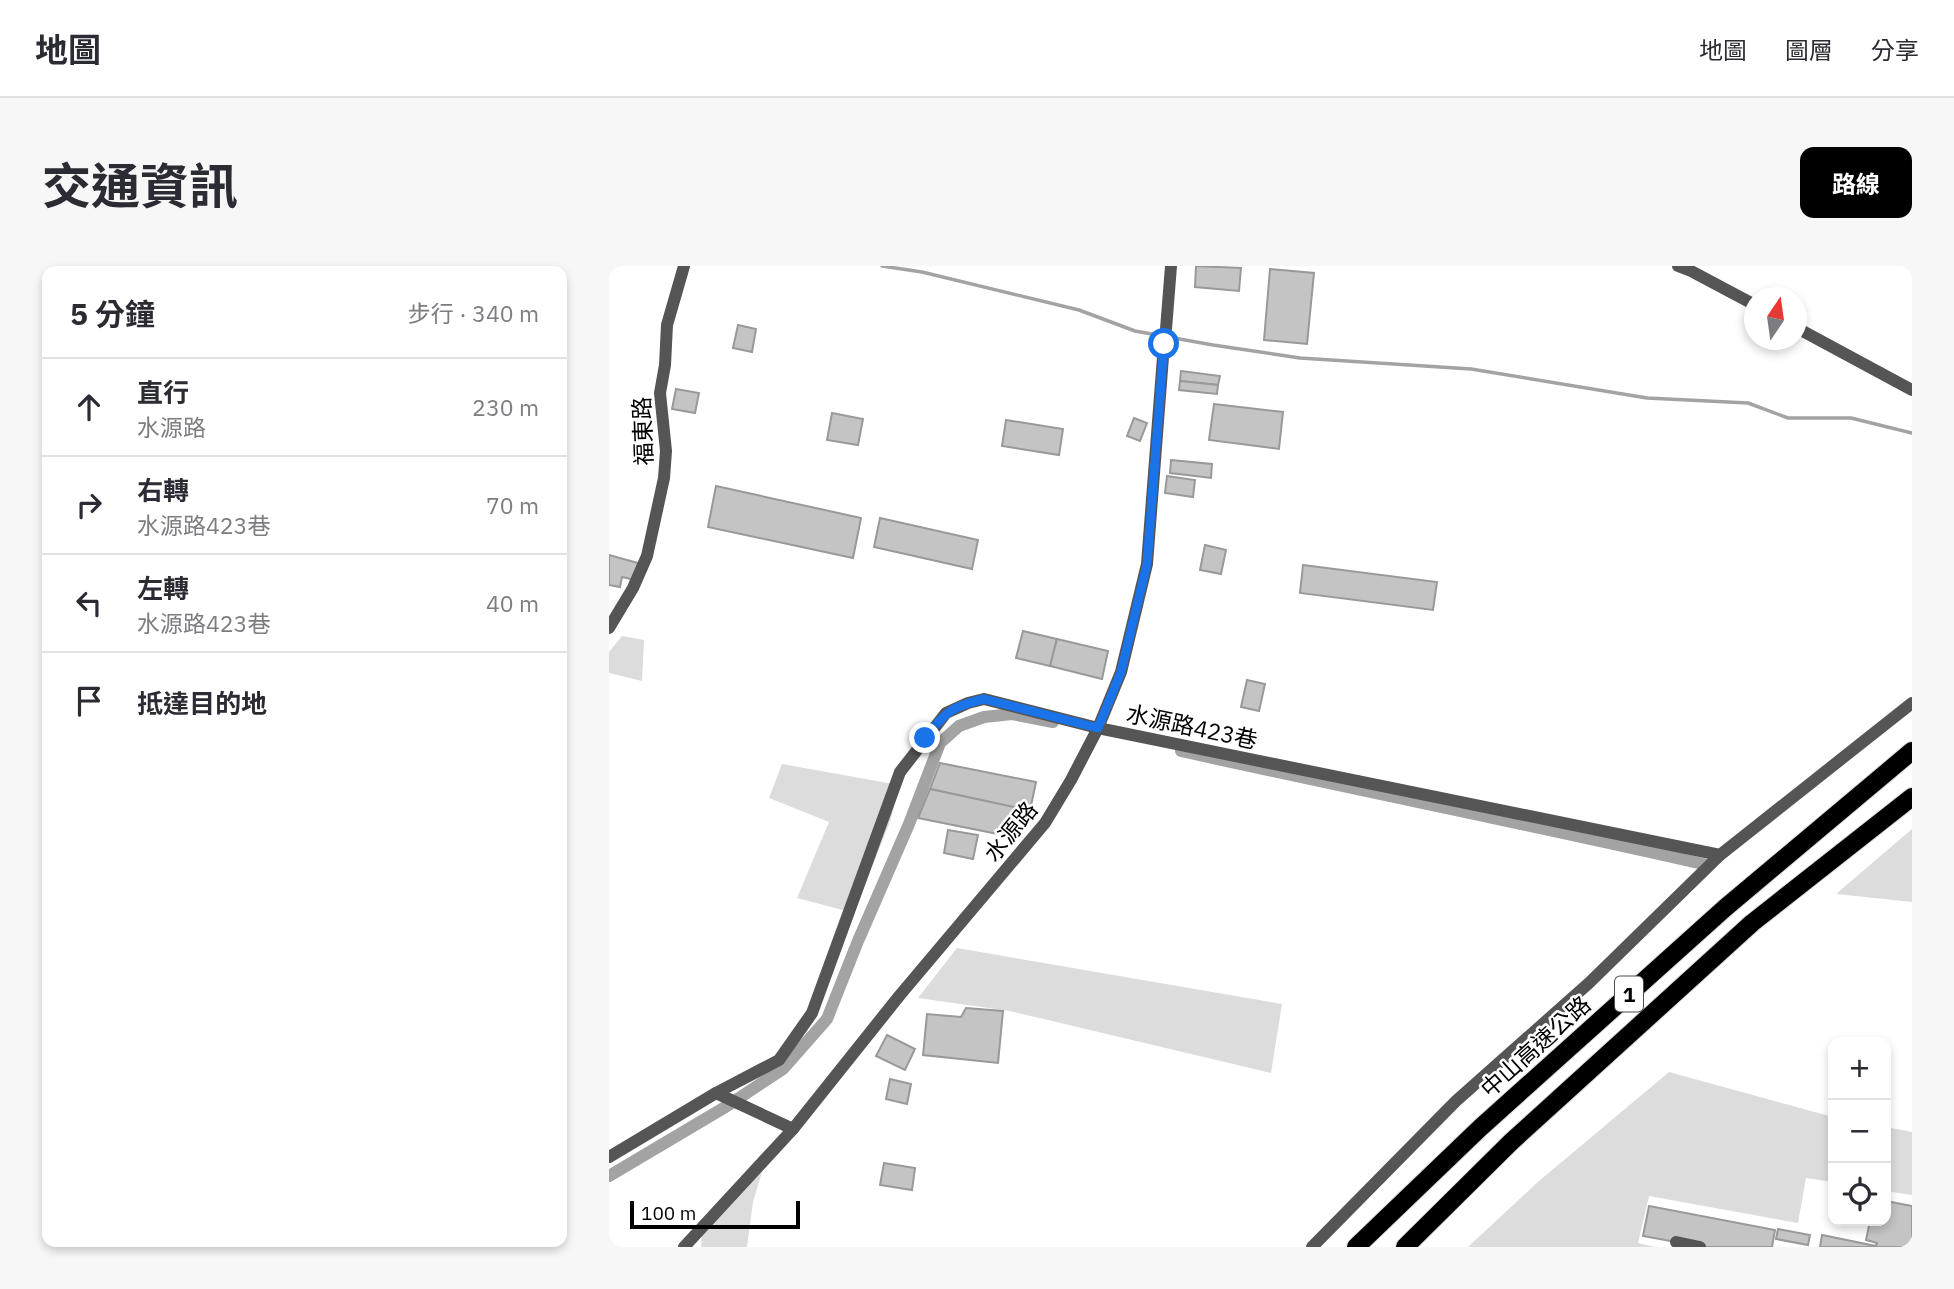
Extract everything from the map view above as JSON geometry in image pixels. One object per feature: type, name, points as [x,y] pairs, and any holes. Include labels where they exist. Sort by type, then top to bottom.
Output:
[{"type":"highway","name":"中山高速公路","points":[[1356,1247],[1480,1128],[1725,908],[1912,751]]},
{"type":"highway","name":"1","points":[[1405,1247],[1511,1142],[1752,923],[1912,797]]},
{"type":"street","name":"福東路","points":[[609,628],[647,556],[664,478],[666,452],[660,393],[665,365],[667,325],[684,266]]},
{"type":"street","points":[[1166,329],[1171,266]]},
{"type":"street","points":[[1678,266],[1694,268],[1744,298]]},
{"type":"street","points":[[1807,333],[1912,390]]},
{"type":"street","name":"水源路","points":[[684,1247],[793,1129],[899,995],[1045,823],[1071,780],[1098,728],[1121,672],[1147,564],[1164,344]]},
{"type":"street","name":"水源路423巷","points":[[609,1157],[716,1093],[779,1060],[812,1013],[901,772],[946,713],[968,703],[984,699],[1098,728],[1720,855]]},
{"type":"street","points":[[1312,1247],[1456,1101],[1588,983],[1720,855],[1912,703]]},
{"type":"street","points":[[716,1093],[793,1129]]},
{"type":"street","points":[[1676,1242],[1700,1247]]},
{"type":"shaded area","points":[[622,636],[644,640],[642,681],[609,673],[609,652]]},
{"type":"shaded area","points":[[782,764],[899,785],[891,819],[854,913],[797,898],[829,822],[769,798]]},
{"type":"shaded area","points":[[1912,829],[1912,902],[1836,894]]},
{"type":"shaded area","points":[[957,948],[1282,1004],[1271,1073],[1010,1011],[918,998]]},
{"type":"shaded area","points":[[1669,1072],[1828,1116],[1828,1181],[1806,1178],[1798,1223],[1649,1196],[1638,1243],[1655,1247],[1468,1247],[1539,1181]]},
{"type":"shaded area","points":[[1891,1128],[1912,1132],[1912,1195],[1891,1192]]},
{"type":"shaded area","points":[[765,1162],[753,1202],[747,1247],[701,1247],[702,1233]]},
{"type":"building","points":[[1196,266],[1241,268],[1239,291],[1195,287]]},
{"type":"building","points":[[1270,269],[1314,273],[1307,344],[1264,340]]},
{"type":"building","points":[[738,325],[756,329],[752,352],[733,348]]},
{"type":"building","points":[[1181,371],[1220,376],[1218,385],[1180,381]]},
{"type":"building","points":[[1180,381],[1218,385],[1217,394],[1179,390]]},
{"type":"building","points":[[676,389],[699,393],[695,413],[672,409]]},
{"type":"building","points":[[1214,404],[1283,412],[1279,449],[1209,440]]},
{"type":"building","points":[[832,413],[863,419],[858,445],[827,440]]},
{"type":"building","points":[[1134,418],[1147,423],[1140,441],[1127,436]]},
{"type":"building","points":[[1006,420],[1063,429],[1059,455],[1002,446]]},
{"type":"building","points":[[1171,460],[1212,464],[1211,478],[1170,473]]},
{"type":"building","points":[[1167,476],[1195,480],[1193,497],[1165,493]]},
{"type":"building","points":[[716,486],[861,518],[853,558],[708,527]]},
{"type":"building","points":[[880,518],[978,540],[972,569],[874,547]]},
{"type":"building","points":[[1205,545],[1226,550],[1221,574],[1200,570]]},
{"type":"building","points":[[609,555],[638,563],[635,580],[622,577],[620,587],[609,585]]},
{"type":"building","points":[[1303,565],[1437,582],[1433,610],[1300,593]]},
{"type":"building","points":[[1023,631],[1057,639],[1050,666],[1016,658]]},
{"type":"building","points":[[1057,639],[1108,651],[1102,679],[1050,666]]},
{"type":"building","points":[[1247,680],[1265,684],[1259,711],[1241,707]]},
{"type":"building","points":[[940,763],[1036,782],[1030,811],[930,789]]},
{"type":"building","points":[[930,789],[1014,807],[1008,836],[918,818]]},
{"type":"building","points":[[948,830],[978,835],[973,859],[944,853]]},
{"type":"building","points":[[966,1008],[1003,1011],[998,1063],[923,1055],[927,1014],[961,1017]]},
{"type":"building","points":[[887,1035],[915,1049],[905,1070],[876,1056]]},
{"type":"building","points":[[890,1079],[911,1084],[907,1104],[886,1099]]},
{"type":"building","points":[[884,1163],[915,1168],[912,1190],[880,1185]]},
{"type":"building","points":[[1891,1202],[1912,1206],[1912,1247],[1820,1247],[1822,1235],[1876,1246],[1877,1243],[1866,1240],[1869,1226],[1891,1226]]},
{"type":"building","points":[[1649,1206],[1775,1230],[1772,1247],[1703,1247],[1643,1236]]},
{"type":"building","points":[[1778,1229],[1810,1235],[1808,1245],[1776,1239]]},
{"type":"waterway","points":[[882,266],[922,272],[1079,310],[1135,331],[1213,345],[1300,358],[1471,369],[1647,398],[1748,403],[1788,418],[1851,418],[1912,433]]},
{"type":"waterway","points":[[609,1176],[727,1106],[783,1069],[827,1019],[940,743],[959,726],[984,717],[1012,714],[1053,722]]},
{"type":"waterway","points":[[1181,751],[1707,865]]},
{"type":"route","points":[[925,738],[946,713],[984,699],[1098,728],[1121,672],[1147,564],[1164,344]]}]
